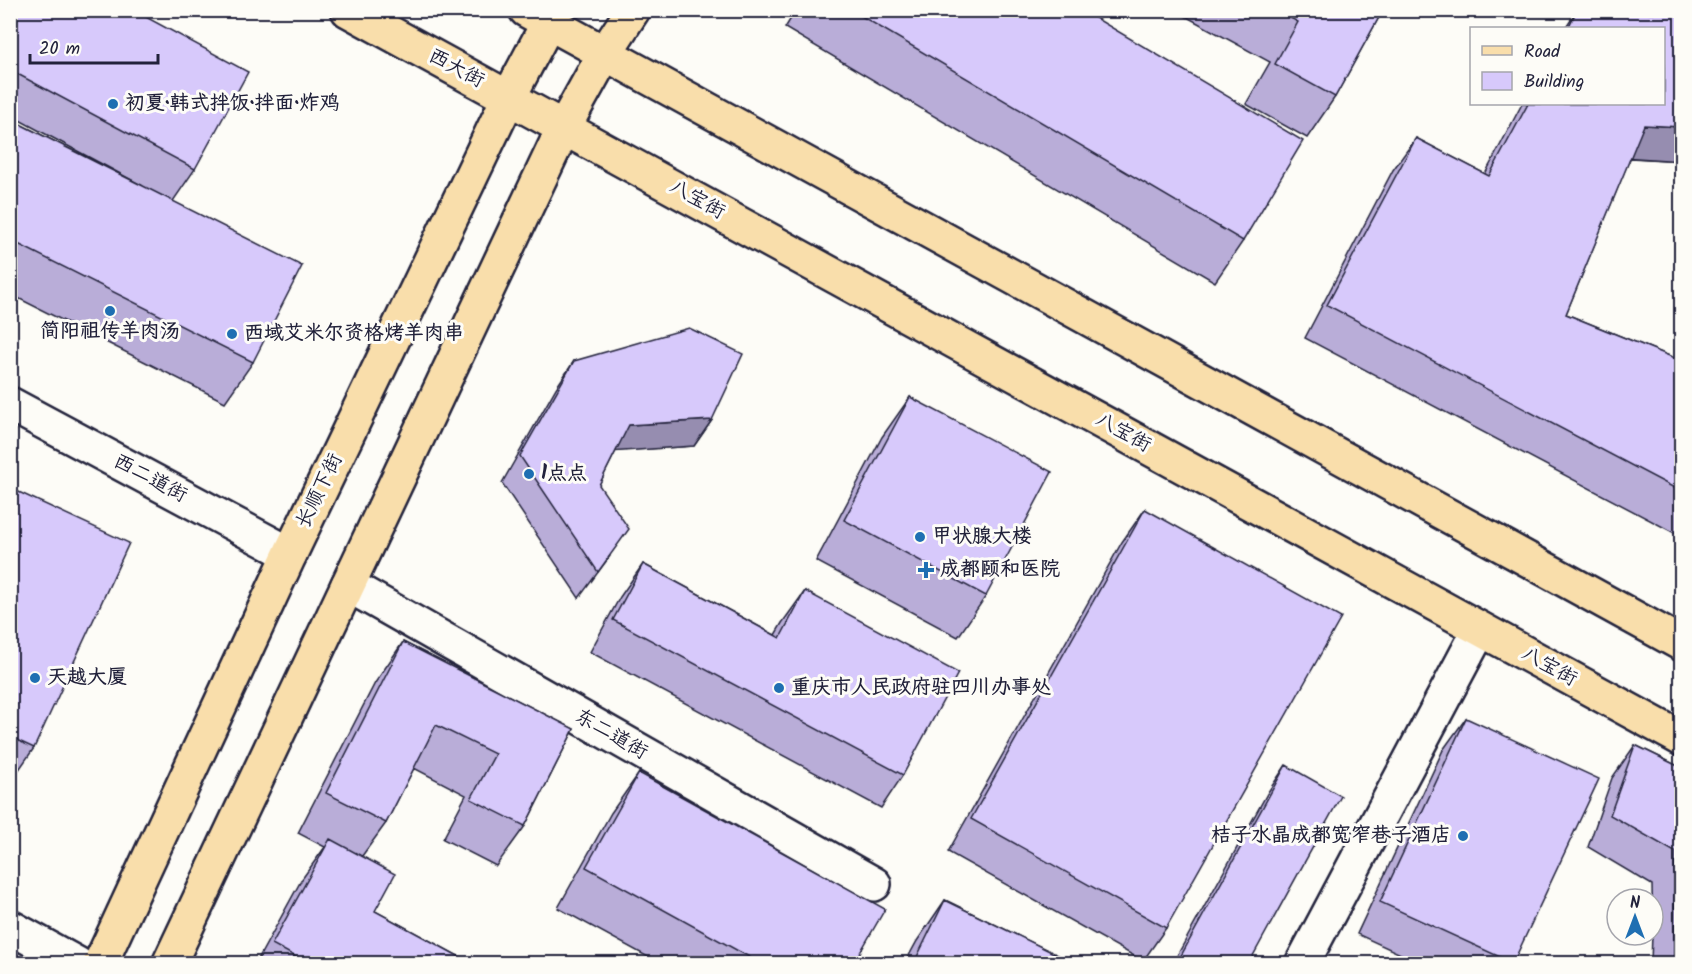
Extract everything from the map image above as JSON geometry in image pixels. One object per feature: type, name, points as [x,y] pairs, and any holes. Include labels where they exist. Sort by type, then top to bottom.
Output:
[{"type":"main road","name":"西大街","points":[[348,10],[564,127]]},
{"type":"main road","points":[[169,963],[564,127],[605,53],[633,10]]},
{"type":"main road","name":"长顺下街","points":[[100,963],[290,554],[509,97],[543,14]]},
{"type":"main road","points":[[543,14],[605,53],[1682,644]]},
{"type":"main road","name":"八宝街","points":[[564,127],[1682,739]]},
{"type":"street","name":"西二道街","points":[[10,404],[290,554]]},
{"type":"street","name":"东二道街","points":[[348,585],[874,884]]},
{"type":"street","points":[[1302,963],[1480,629]]},
{"type":"street","points":[[10,927],[77,963]]},
{"type":"building","points":[[10,10],[133,10],[248,72],[195,169],[10,70]]},
{"type":"building","points":[[851,10],[1082,10],[1303,141],[1243,241]]},
{"type":"building","points":[[1276,10],[1383,10],[1335,97],[1275,64],[1298,22]]},
{"type":"building","points":[[1577,10],[1682,14],[1682,127],[1644,125],[1566,314],[1682,361],[1682,492],[1327,305],[1416,138],[1489,176],[1527,105],[1665,105],[1665,27],[1568,27]]},
{"type":"building","points":[[10,119],[302,266],[253,362],[10,240]]},
{"type":"building","points":[[689,328],[743,354],[712,420],[629,425],[599,485],[629,529],[598,572],[520,456],[574,361]]},
{"type":"building","name":"甲状腺大楼","points":[[910,397],[1052,472],[986,596],[844,520]]},
{"type":"building","name":"天越大厦","points":[[10,488],[129,543],[34,748],[10,737]]},
{"type":"building","points":[[1145,509],[1341,618],[1166,928],[971,819]]},
{"type":"building","points":[[643,564],[780,638],[805,591],[958,673],[903,775],[613,620]]},
{"type":"building","points":[[403,642],[574,729],[525,826],[471,799],[495,754],[436,725],[386,823],[326,793]]},
{"type":"building","points":[[1466,718],[1599,779],[1513,963],[1380,902]]},
{"type":"building","points":[[1635,745],[1682,768],[1682,963],[1674,963],[1675,852],[1610,815]]},
{"type":"building","points":[[1286,765],[1341,796],[1249,963],[1177,963]]},
{"type":"building","points":[[639,773],[885,909],[854,963],[760,963],[586,867]]},
{"type":"building","points":[[330,839],[395,874],[375,911],[471,963],[307,963],[272,944]]},
{"type":"building","points":[[945,900],[1074,963],[914,963]]},
{"type":"place","name":"初夏·韩式拌饭·拌面·炸鸡","points":[[113,104]]},
{"type":"place","name":"简阳祖传羊肉汤","points":[[110,311]]},
{"type":"place","name":"西域艾米尔资格烤羊肉串","points":[[232,334]]},
{"type":"place","name":"1点点","points":[[529,474]]},
{"type":"place","name":"甲状腺大楼","points":[[920,537]]},
{"type":"place","name":"成都颐和医院","points":[[926,570]]},
{"type":"place","name":"天越大厦","points":[[35,678]]},
{"type":"place","name":"重庆市人民政府驻四川办事处","points":[[779,688]]},
{"type":"place","name":"桔子水晶成都宽窄巷子酒店","points":[[1463,836]]}]
